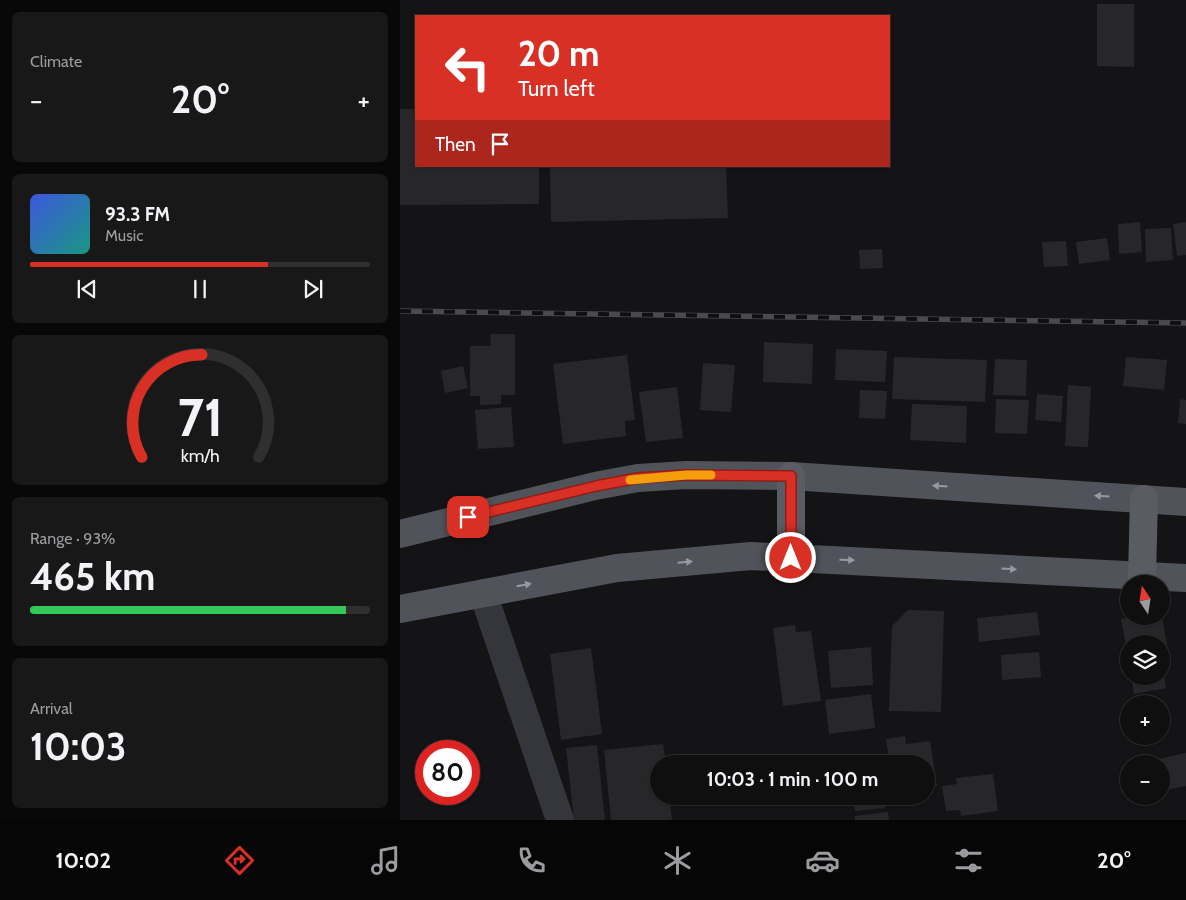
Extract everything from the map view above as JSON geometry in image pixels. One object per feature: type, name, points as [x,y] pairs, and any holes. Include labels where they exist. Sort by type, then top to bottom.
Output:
[{"type":"highway","points":[[791,476],[791,558]]},
{"type":"highway","points":[[1142,575],[1144,499]]},
{"type":"main road","points":[[407,532],[596,486],[638,478],[686,475],[791,476],[1186,502]]},
{"type":"main road","points":[[412,607],[617,568],[751,556],[1122,575]]},
{"type":"main road","points":[[1170,577],[1186,578]]},
{"type":"street","points":[[483,593],[560,820]]},
{"type":"building","points":[[1097,4],[1134,4],[1134,67],[1097,66]]},
{"type":"building","points":[[400,109],[415,109],[415,167],[539,167],[539,204],[400,205]]},
{"type":"building","points":[[550,167],[726,167],[728,218],[551,222]]},
{"type":"building","points":[[1140,222],[1142,252],[1119,254],[1118,224]]},
{"type":"building","points":[[1186,222],[1186,255],[1177,256],[1173,224]]},
{"type":"building","points":[[1171,228],[1173,260],[1146,262],[1145,229]]},
{"type":"building","points":[[1107,238],[1110,260],[1079,264],[1076,242]]},
{"type":"building","points":[[1066,241],[1068,266],[1044,267],[1042,242]]},
{"type":"building","points":[[882,249],[883,268],[860,269],[859,250]]},
{"type":"building","points":[[490,334],[515,334],[515,395],[501,395],[501,404],[480,405],[480,396],[470,396],[470,346],[491,346]]},
{"type":"building","points":[[764,342],[813,344],[812,384],[763,382]]},
{"type":"building","points":[[836,349],[887,351],[885,382],[835,380]]},
{"type":"building","points":[[627,355],[635,420],[625,421],[626,436],[563,444],[553,364]]},
{"type":"building","points":[[894,357],[987,360],[985,402],[892,399]]},
{"type":"building","points":[[1126,357],[1167,360],[1164,390],[1123,386]]},
{"type":"building","points":[[995,359],[1027,360],[1026,396],[993,395]]},
{"type":"building","points":[[703,363],[735,365],[731,412],[700,410]]},
{"type":"building","points":[[463,366],[468,388],[445,393],[441,371]]},
{"type":"building","points":[[1068,385],[1091,387],[1088,447],[1065,446]]},
{"type":"building","points":[[677,387],[683,438],[646,442],[639,392]]},
{"type":"building","points":[[860,390],[887,391],[885,419],[859,418]]},
{"type":"building","points":[[1037,394],[1063,396],[1061,422],[1035,420]]},
{"type":"building","points":[[996,399],[1029,400],[1027,434],[995,433]]},
{"type":"building","points":[[1180,399],[1186,400],[1186,424],[1178,423]]},
{"type":"building","points":[[912,404],[967,406],[966,443],[910,440]]},
{"type":"building","points":[[511,407],[514,447],[478,449],[475,410]]},
{"type":"building","points":[[908,610],[944,611],[941,712],[889,711],[892,626]]},
{"type":"building","points":[[1037,612],[1040,635],[979,642],[977,618]]},
{"type":"building","points":[[795,625],[796,632],[811,631],[821,701],[783,706],[773,628]]},
{"type":"building","points":[[1122,625],[1163,625],[1165,635],[1124,635]]},
{"type":"building","points":[[871,647],[873,685],[831,688],[828,651]]},
{"type":"building","points":[[591,648],[602,734],[561,740],[550,654]]},
{"type":"building","points":[[1039,652],[1041,677],[1002,680],[1001,655]]},
{"type":"building","points":[[1132,685],[1166,685],[1166,688],[1134,694]]},
{"type":"building","points":[[871,694],[875,728],[829,734],[825,700]]},
{"type":"building","points":[[905,736],[906,744],[930,741],[932,755],[889,755],[886,739]]},
{"type":"building","points":[[663,744],[665,755],[650,755],[650,805],[670,805],[672,820],[611,820],[604,750]]},
{"type":"building","points":[[597,745],[605,820],[574,820],[566,748]]},
{"type":"building","points":[[1186,753],[1186,786],[1170,789],[1170,756]]},
{"type":"building","points":[[993,774],[998,811],[961,816],[960,810],[946,811],[942,786],[957,784],[956,778]]},
{"type":"building","points":[[854,805],[884,805],[885,808],[855,811]]},
{"type":"building","points":[[888,812],[889,820],[855,820],[855,816]]},
{"type":"railway","points":[[400,311],[1186,323]]},
{"type":"slow traffic","points":[[630,480],[686,475],[711,475]]},
{"type":"route","points":[[468,517],[596,486],[638,478],[686,475],[791,476],[791,558]]}]
